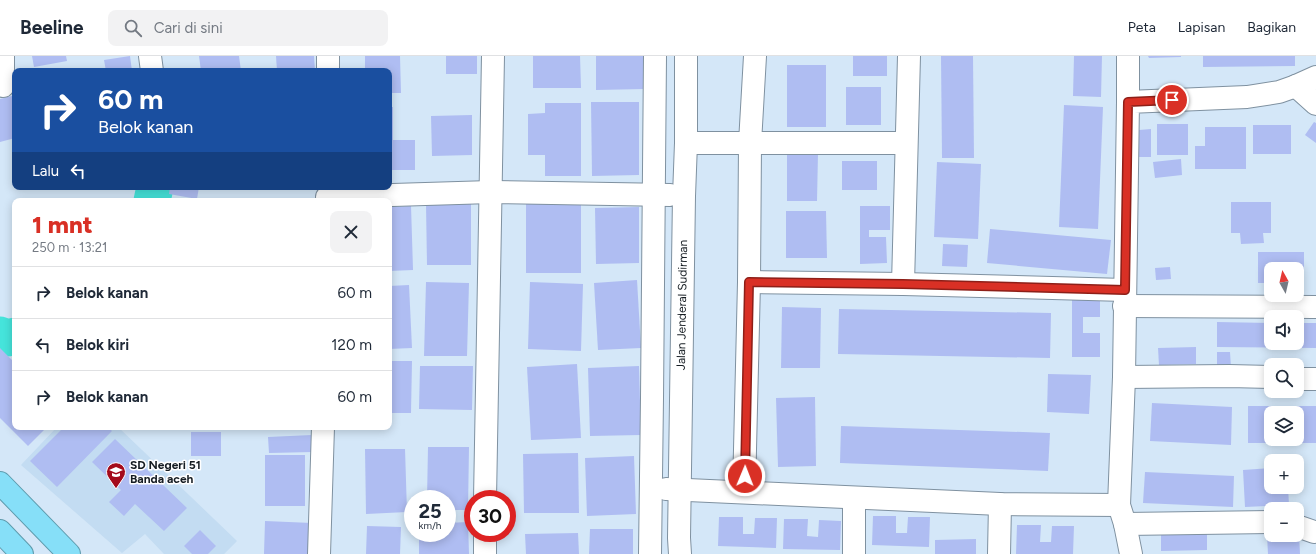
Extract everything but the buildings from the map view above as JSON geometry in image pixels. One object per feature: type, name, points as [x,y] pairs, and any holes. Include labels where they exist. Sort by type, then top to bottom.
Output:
[{"type":"highway","points":[[0,483],[69,554]]},
{"type":"highway","points":[[0,531],[22,554]]},
{"type":"street","points":[[3,56],[6,86]]},
{"type":"street","points":[[150,56],[152,68]]},
{"type":"street","points":[[328,56],[328,68]]},
{"type":"street","points":[[486,490],[487,354],[493,56]]},
{"type":"street","points":[[650,554],[655,195],[655,56]]},
{"type":"street","name":"Jalan Jenderal Sudirman","points":[[680,554],[686,56]]},
{"type":"street","points":[[744,492],[749,282],[750,143],[755,56]]},
{"type":"street","points":[[903,284],[909,56]]},
{"type":"street","points":[[1128,56],[1122,514],[1131,554]]},
{"type":"street","points":[[1128,102],[1247,97],[1279,92],[1316,77]]},
{"type":"street","points":[[1296,86],[1316,104]]},
{"type":"street","points":[[686,143],[906,143]]},
{"type":"street","points":[[327,195],[491,192],[684,196]]},
{"type":"street","points":[[749,282],[903,284],[1125,298],[1316,307]]},
{"type":"street","points":[[1124,377],[1229,376],[1264,378]]},
{"type":"street","points":[[1304,378],[1316,379]]},
{"type":"street","points":[[318,554],[323,430]]},
{"type":"street","points":[[650,488],[1000,504],[1122,514],[1264,522]]},
{"type":"street","points":[[854,498],[854,554]]},
{"type":"street","points":[[1000,504],[1000,554]]},
{"type":"street","points":[[485,542],[485,554]]},
{"type":"shaded area","name":"SD Negeri 51 Banda aceh","points":[[54,430],[121,430],[237,541],[224,554],[164,554],[145,534],[122,553],[21,465]]},
{"type":"waterway","points":[[153,198],[154,190]]},
{"type":"waterway","points":[[0,335],[8,338],[12,337]]},
{"type":"place","name":"SD Negeri 51 Banda aceh","points":[[116,489]]},
{"type":"route","points":[[745,476],[749,282],[903,284],[1125,290],[1128,102],[1172,100]]}]
